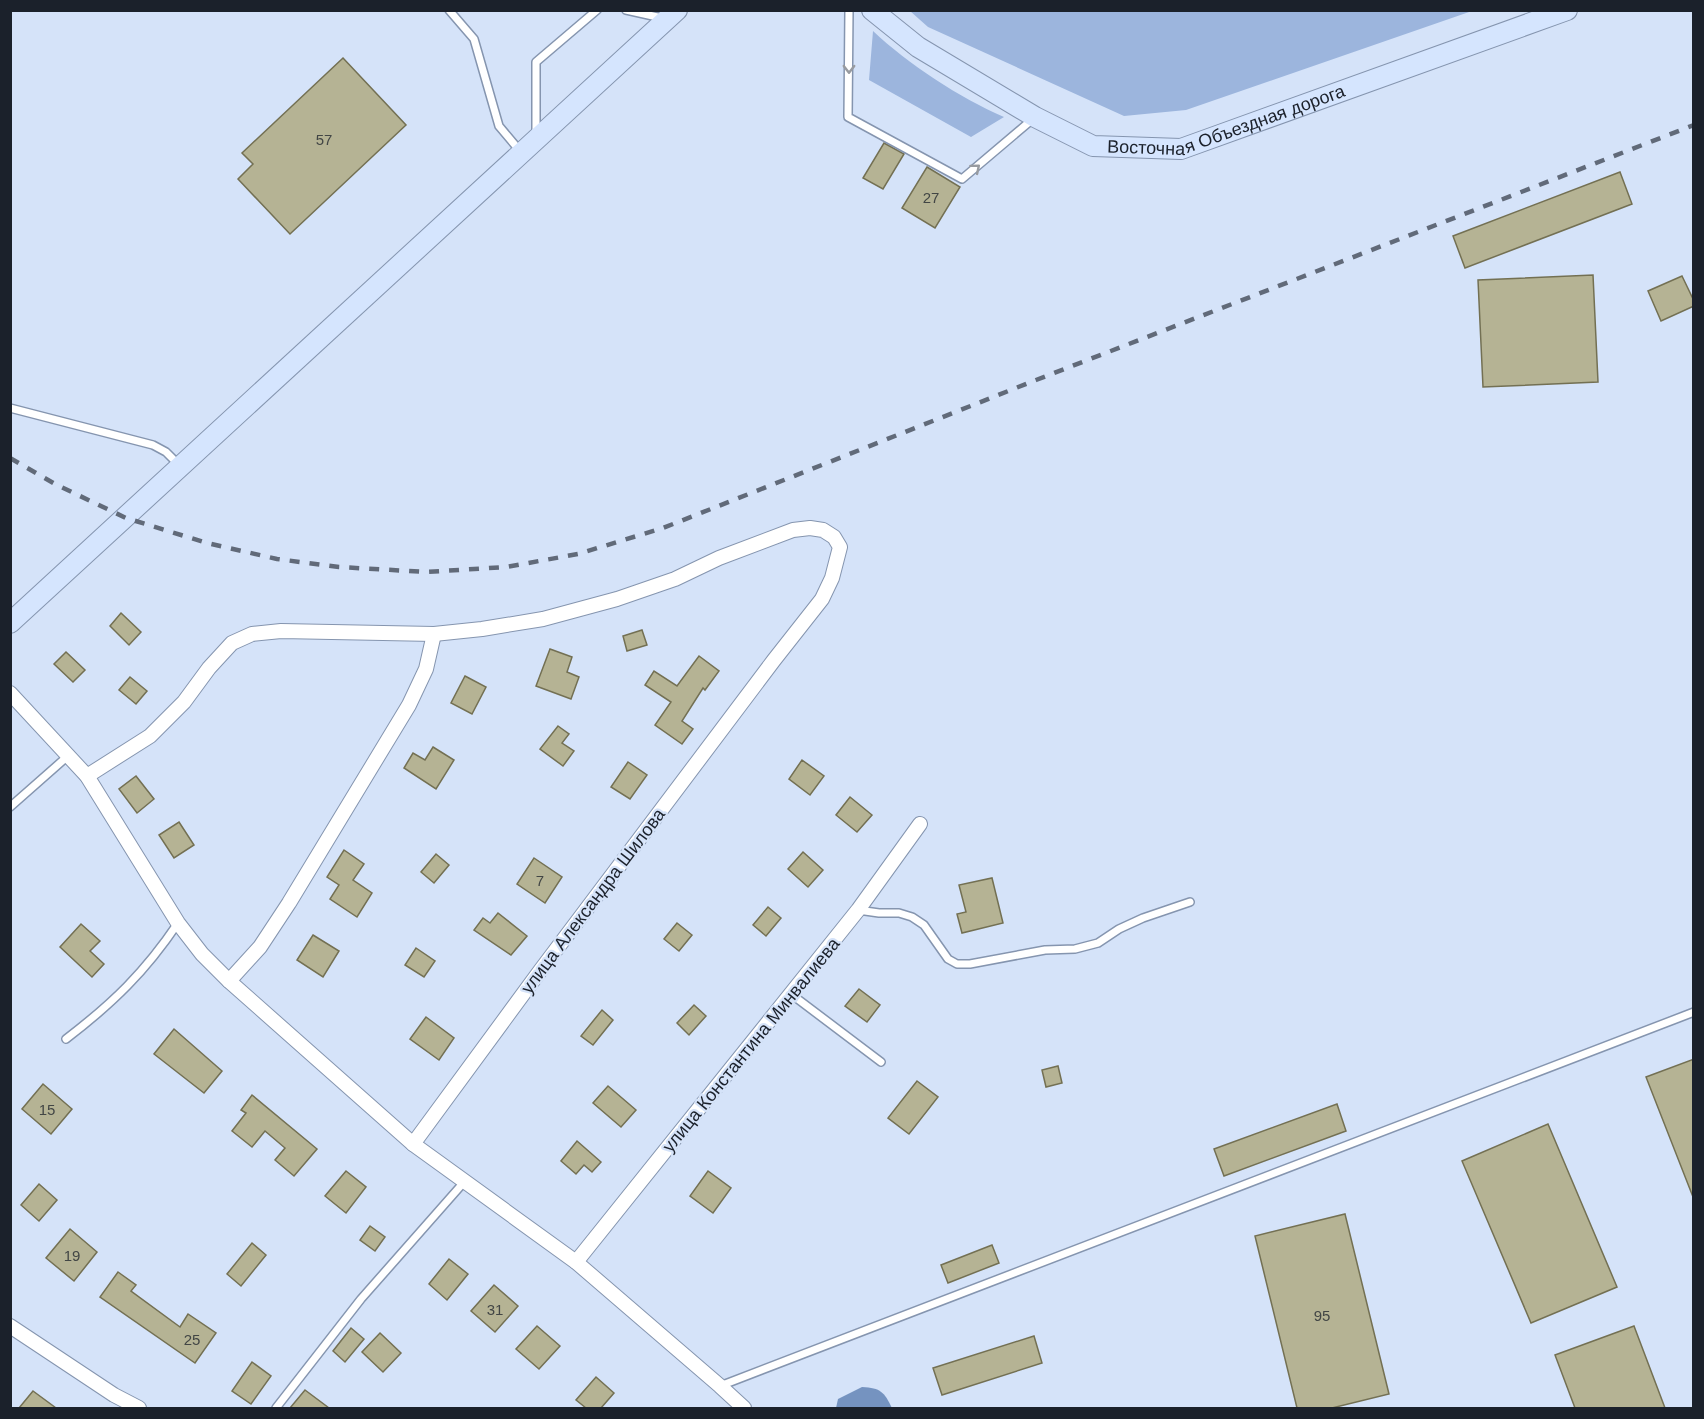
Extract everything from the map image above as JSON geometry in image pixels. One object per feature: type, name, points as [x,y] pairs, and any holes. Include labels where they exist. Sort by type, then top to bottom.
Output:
[{"type":"main road","name":"Восточная Объездная дорога","points":[[872,10],[918,47],[1035,117],[1093,146],[1181,149],[1567,10]]},
{"type":"main road","points":[[10,622],[672,15]]},
{"type":"street","name":"улица Александра Шилова","points":[[413,1144],[554,952],[822,599],[832,578],[840,547],[834,537],[823,530],[810,528],[793,530],[719,558],[675,579],[617,598],[543,619],[434,634]]},
{"type":"street","points":[[87,776],[150,736],[184,702],[209,668],[232,643],[252,634],[281,631],[434,634],[426,669],[409,705],[289,903],[260,947],[229,981]]},
{"type":"street","points":[[10,693],[87,776],[178,923],[202,954],[229,981],[413,1144],[576,1262],[744,1408]]},
{"type":"street","name":"улица Константина Минвалиева","points":[[576,1262],[858,909],[920,824]]},
{"type":"street","points":[[10,1326],[114,1395],[139,1408]]},
{"type":"lane","points":[[449,10],[474,39],[499,126],[522,153]]},
{"type":"lane","points":[[536,140],[536,62],[597,10]]},
{"type":"lane","points":[[626,10],[672,15]]},
{"type":"lane","points":[[849,10],[849,117],[962,179],[1035,117]]},
{"type":"lane","points":[[10,408],[153,445],[166,452],[181,467]]},
{"type":"lane","points":[[10,807],[69,755]]},
{"type":"lane","points":[[858,909],[879,913],[899,913],[912,917],[924,925],[948,959],[957,964],[970,964],[1045,950],[1075,950],[1098,943],[1119,929],[1143,918],[1190,902]]},
{"type":"lane","points":[[66,1039],[120,995],[141,973],[178,923]]},
{"type":"lane","points":[[791,994],[881,1062]]},
{"type":"lane","points":[[720,1386],[1694,1012]]},
{"type":"lane","points":[[276,1408],[362,1299],[465,1181]]},
{"type":"shaded area","points":[[910,11],[1472,11],[1186,110],[1124,116],[928,27]]},
{"type":"shaded area","points":[[873,31],[902,56],[935,79],[1004,117],[971,137],[869,80]]},
{"type":"shaded area","points":[[862,1387],[874,1388],[881,1392],[892,1408],[836,1408],[838,1399]]},
{"type":"building","points":[[343,58],[406,125],[290,234],[238,179],[253,164],[242,153]]},
{"type":"building","points":[[884,143],[904,154],[883,189],[863,178]]},
{"type":"building","points":[[927,167],[960,187],[935,228],[902,208]]},
{"type":"building","points":[[1620,172],[1632,204],[1465,268],[1453,236]]},
{"type":"building","points":[[1593,275],[1598,382],[1483,387],[1478,280]]},
{"type":"building","points":[[1682,276],[1694,301],[1694,306],[1661,321],[1648,291]]},
{"type":"building","points":[[121,613],[141,632],[129,645],[110,626]]},
{"type":"building","points":[[642,630],[647,645],[627,651],[623,636]]},
{"type":"building","points":[[550,649],[572,657],[567,672],[579,677],[571,699],[536,686]]},
{"type":"building","points":[[66,652],[85,670],[73,682],[54,664]]},
{"type":"building","points":[[699,656],[719,671],[705,690],[703,688],[682,721],[693,729],[682,744],[655,725],[671,702],[645,685],[654,671],[677,686]]},
{"type":"building","points":[[465,676],[486,687],[472,714],[451,703]]},
{"type":"building","points":[[130,677],[147,691],[136,704],[119,690]]},
{"type":"building","points":[[558,726],[569,734],[562,743],[574,751],[563,766],[540,749]]},
{"type":"building","points":[[433,747],[454,760],[436,789],[404,768],[413,753],[425,760]]},
{"type":"building","points":[[802,760],[824,776],[810,795],[789,779]]},
{"type":"building","points":[[628,762],[647,775],[630,799],[611,787]]},
{"type":"building","points":[[136,776],[154,799],[137,813],[119,789]]},
{"type":"building","points":[[850,797],[872,815],[857,832],[836,815]]},
{"type":"building","points":[[179,822],[194,845],[174,858],[159,835]]},
{"type":"building","points":[[344,850],[364,864],[353,880],[372,893],[357,917],[330,899],[339,885],[327,877]]},
{"type":"building","points":[[803,852],[823,870],[808,887],[788,869]]},
{"type":"building","points":[[436,854],[449,865],[434,883],[421,872]]},
{"type":"building","points":[[534,858],[562,877],[545,903],[517,884]]},
{"type":"building","points":[[992,878],[1003,923],[962,933],[957,914],[966,912],[959,885]]},
{"type":"building","points":[[768,907],[781,918],[766,936],[753,925]]},
{"type":"building","points":[[498,913],[527,936],[511,955],[474,930],[483,918],[490,923]]},
{"type":"building","points":[[677,923],[692,935],[679,951],[664,939]]},
{"type":"building","points":[[81,924],[100,941],[90,951],[104,964],[92,977],[60,947]]},
{"type":"building","points":[[313,935],[339,951],[323,977],[297,960]]},
{"type":"building","points":[[416,948],[435,961],[424,977],[405,965]]},
{"type":"building","points":[[859,989],[880,1005],[867,1022],[845,1006]]},
{"type":"building","points":[[694,1005],[706,1016],[689,1035],[677,1023]]},
{"type":"building","points":[[602,1010],[613,1020],[593,1045],[581,1036]]},
{"type":"building","points":[[426,1017],[454,1038],[439,1060],[410,1039]]},
{"type":"building","points":[[174,1029],[222,1071],[204,1093],[154,1054]]},
{"type":"building","points":[[1694,1059],[1694,1196],[1693,1197],[1646,1077]]},
{"type":"building","points":[[1058,1066],[1062,1083],[1046,1087],[1042,1070]]},
{"type":"building","points":[[917,1081],[938,1097],[909,1134],[888,1118]]},
{"type":"building","points":[[43,1084],[72,1109],[51,1134],[22,1109]]},
{"type":"building","points":[[608,1086],[636,1110],[621,1127],[593,1103]]},
{"type":"building","points":[[252,1095],[317,1149],[294,1176],[275,1160],[285,1148],[265,1131],[252,1147],[232,1131],[246,1113],[241,1110]]},
{"type":"building","points":[[1337,1104],[1346,1131],[1224,1176],[1214,1149]]},
{"type":"building","points":[[1548,1124],[1617,1287],[1531,1323],[1462,1161]]},
{"type":"building","points":[[577,1141],[601,1162],[592,1172],[584,1165],[576,1174],[561,1161]]},
{"type":"building","points":[[346,1171],[366,1187],[346,1213],[325,1196]]},
{"type":"building","points":[[708,1171],[731,1188],[713,1213],[690,1196]]},
{"type":"building","points":[[39,1184],[57,1200],[39,1221],[21,1205]]},
{"type":"building","points":[[1345,1214],[1389,1394],[1332,1408],[1297,1408],[1255,1236]]},
{"type":"building","points":[[370,1226],[385,1237],[375,1251],[360,1240]]},
{"type":"building","points":[[70,1229],[97,1252],[74,1281],[46,1258]]},
{"type":"building","points":[[252,1243],[266,1255],[241,1286],[227,1274]]},
{"type":"building","points":[[992,1245],[999,1263],[948,1283],[941,1265]]},
{"type":"building","points":[[449,1259],[468,1274],[447,1300],[429,1284]]},
{"type":"building","points":[[118,1272],[136,1285],[131,1291],[180,1327],[188,1314],[216,1333],[195,1363],[100,1297]]},
{"type":"building","points":[[494,1285],[518,1306],[495,1332],[471,1311]]},
{"type":"building","points":[[537,1326],[560,1346],[539,1369],[516,1349]]},
{"type":"building","points":[[1634,1326],[1665,1408],[1575,1408],[1555,1355]]},
{"type":"building","points":[[351,1328],[364,1339],[345,1362],[333,1351]]},
{"type":"building","points":[[380,1333],[401,1353],[383,1372],[362,1352]]},
{"type":"building","points":[[1034,1336],[1042,1363],[942,1395],[933,1368]]},
{"type":"building","points":[[252,1362],[271,1376],[251,1404],[232,1391]]},
{"type":"building","points":[[596,1377],[614,1393],[601,1408],[586,1408],[576,1400]]},
{"type":"building","points":[[305,1390],[329,1408],[290,1408]]},
{"type":"building","points":[[33,1391],[56,1408],[19,1408]]},
{"type":"railway","points":[[10,458],[55,484],[126,518],[207,543],[277,559],[339,567],[427,572],[506,567],[578,554],[663,528],[1036,380],[1694,125]]}]
